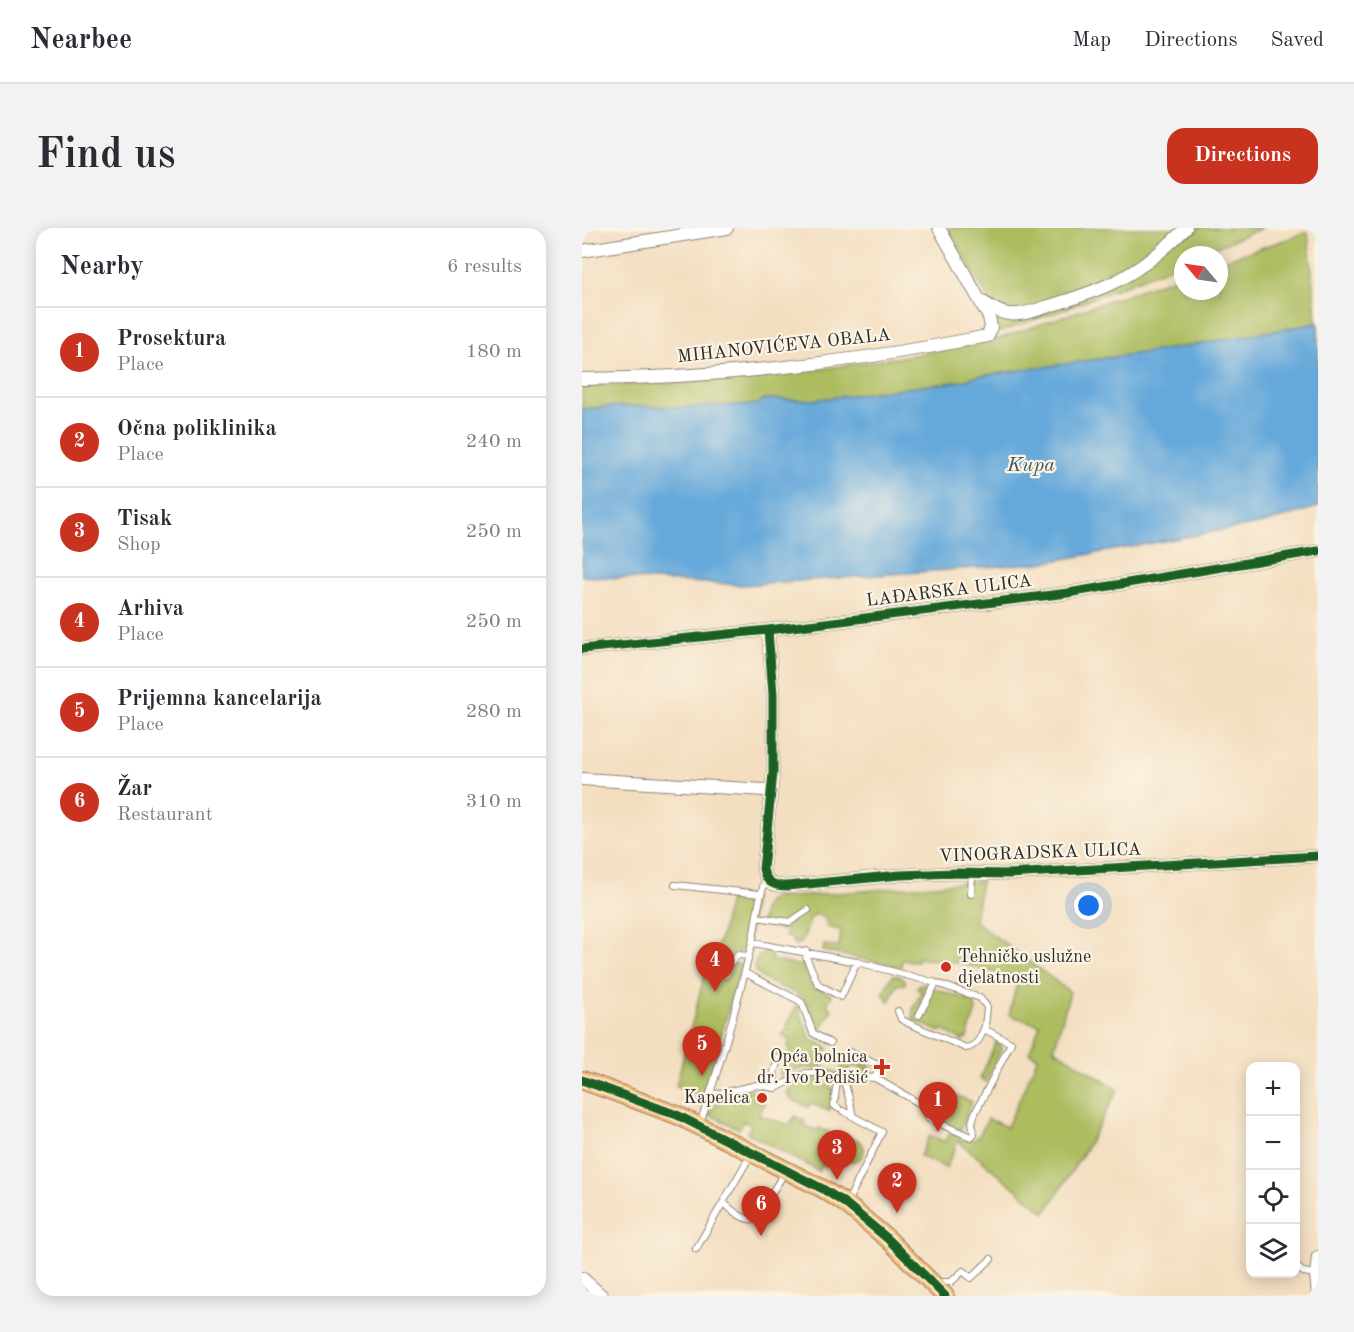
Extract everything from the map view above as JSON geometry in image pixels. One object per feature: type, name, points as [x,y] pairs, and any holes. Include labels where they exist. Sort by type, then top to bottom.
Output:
[{"type":"main road","points":[[582,1080],[646,1103],[699,1126],[786,1170],[846,1204],[898,1248],[941,1292]]},
{"type":"street","points":[[582,250],[727,228]]},
{"type":"street","points":[[939,228],[978,300],[1005,313],[1018,314],[1090,294],[1126,278],[1161,253],[1186,228]]},
{"type":"street","name":"MIHANOVIĆEVA OBALA","points":[[582,379],[654,378],[746,370],[880,354],[988,336],[991,327],[990,317],[978,300]]},
{"type":"street","name":"LAĐARSKA ULICA","points":[[582,649],[768,630],[1068,593],[1318,551]]},
{"type":"street","points":[[766,879],[763,869],[774,758],[773,694],[768,630]]},
{"type":"street","points":[[582,779],[765,790]]},
{"type":"street","name":"VINOGRADSKA ULICA","points":[[766,879],[776,885],[787,886],[900,875],[1008,874],[1318,856]]},
{"type":"street","points":[[1318,1257],[1316,1274],[1318,1296]]},
{"type":"street","points":[[582,1278],[602,1296]]},
{"type":"lane","points":[[971,894],[972,873]]},
{"type":"lane","points":[[699,1126],[745,974],[753,943],[760,894],[766,879]]},
{"type":"lane","points":[[675,885],[760,894]]},
{"type":"lane","points":[[757,917],[790,922],[808,910]]},
{"type":"lane","points":[[753,943],[807,951],[936,982],[980,998],[987,1007],[985,1026],[977,1043],[966,1048],[905,1022],[898,1011]]},
{"type":"lane","points":[[807,951],[806,957],[818,984],[841,997],[857,962]]},
{"type":"lane","points":[[718,975],[738,956],[749,956]]},
{"type":"lane","points":[[745,974],[802,1003],[813,1033],[830,1043]]},
{"type":"lane","points":[[919,1015],[936,982]]},
{"type":"lane","points":[[710,1092],[717,1094],[757,1085],[776,1088],[806,1073],[819,1073],[837,1081],[875,1078],[924,1106],[929,1119],[971,1137],[974,1134],[972,1122],[975,1113],[1011,1043],[990,1032],[985,1026]]},
{"type":"lane","points":[[849,1052],[880,1066],[875,1078]]},
{"type":"lane","points":[[776,1088],[774,1072],[780,1054]]},
{"type":"lane","points":[[837,1081],[834,1105],[882,1132],[846,1204]]},
{"type":"lane","points":[[844,1081],[853,1110],[852,1115]]},
{"type":"lane","points":[[696,1249],[752,1152]]},
{"type":"lane","points":[[724,1203],[743,1217],[755,1219],[786,1170]]},
{"type":"lane","points":[[941,1292],[942,1282],[951,1282],[963,1271],[971,1278],[991,1259]]},
{"type":"lane","points":[[1300,1269],[1316,1274]]},
{"type":"green space","points":[[948,228],[1262,228],[1219,246],[1174,246],[1174,266],[1055,313],[999,332],[986,295]]},
{"type":"green space","points":[[1308,232],[1318,338],[582,491],[582,386],[674,383],[789,374],[908,356],[998,339],[1174,278],[1174,300],[1228,300],[1228,259]]},
{"type":"green space","points":[[981,881],[975,921],[1070,992],[1054,1049],[1118,1090],[1084,1152],[1045,1213],[958,1141],[946,1168],[920,1156],[930,1135],[945,1142],[950,1132],[965,1139],[974,1140],[988,1119],[1007,1127],[1038,1057],[1029,1053],[1040,1025],[1009,1015],[1018,979],[961,963],[918,958],[917,962],[902,960],[901,967],[823,951],[824,945],[839,947],[841,930],[827,927],[826,919],[817,914],[811,917],[802,942],[796,945],[792,942],[792,938],[785,937],[787,928],[783,927],[782,931],[761,923],[765,906],[769,900],[779,895],[779,898]]},
{"type":"green space","points":[[730,895],[754,897],[748,945],[713,970],[709,979],[725,981],[734,963],[741,965],[703,1100],[695,1098],[697,1093],[676,1086],[704,977],[722,933]]},
{"type":"green space","points":[[772,951],[771,960],[803,966],[815,990],[817,988],[832,995],[827,1005],[832,1010],[819,1033],[803,998],[763,979],[757,973],[754,967],[756,960],[763,953]]},
{"type":"green space","points":[[893,975],[902,977],[905,984],[897,985],[889,1002],[882,994]]},
{"type":"green space","points":[[919,985],[974,1002],[976,1010],[967,1038],[961,1041],[942,1030],[940,1032],[913,1020],[913,1010],[921,992],[917,988]]},
{"type":"green space","points":[[797,1005],[810,1038],[828,1048],[820,1065],[838,1074],[847,1057],[871,1066],[870,1071],[853,1066],[845,1073],[846,1075],[837,1078],[816,1069],[804,1068],[783,1078],[780,1077],[779,1074],[790,1049],[788,1047],[790,1040],[782,1036]]},
{"type":"green space","points":[[997,1040],[1002,1047],[986,1082],[980,1079]]},
{"type":"green space","points":[[814,1078],[833,1088],[832,1106],[829,1111],[810,1103],[808,1107],[789,1098],[791,1095],[786,1093],[798,1080]]},
{"type":"green space","points":[[940,1089],[972,1102],[960,1131],[930,1115],[929,1111]]},
{"type":"green space","points":[[749,1090],[758,1091],[754,1099],[765,1104],[759,1115],[789,1125],[795,1116],[805,1121],[803,1125],[817,1131],[819,1128],[829,1132],[825,1142],[835,1147],[825,1167],[822,1165],[819,1171],[747,1133],[751,1125],[743,1121],[739,1129],[708,1114],[726,1098]]},
{"type":"green space","points":[[853,1139],[861,1142],[864,1150],[861,1158],[853,1161],[845,1158],[842,1150],[845,1142]]},
{"type":"water","name":"Kupa","points":[[1318,323],[1318,507],[1264,523],[1041,563],[743,585],[582,576],[582,409],[620,406],[689,407],[758,404],[764,399],[812,400],[963,381],[973,377],[1176,348]]},
{"type":"cycle path","points":[[582,649],[768,630],[1068,593],[1318,551]]},
{"type":"cycle path","points":[[768,630],[773,694],[773,773],[763,869],[768,881],[774,884],[787,886],[900,875],[1008,874],[1318,856]]},
{"type":"cycle path","points":[[582,1080],[677,1115],[823,1189],[846,1204],[888,1239],[945,1296]]},
{"type":"place","name":"Tehničko uslužne djelatnosti","points":[[946,967]]},
{"type":"place","name":"Arhiva","points":[[715,992]]},
{"type":"place","name":"Opća bolnica dr. Ivo Pedišić","points":[[882,1067]]},
{"type":"place","name":"Prijemna kancelarija","points":[[702,1076]]},
{"type":"place","name":"Kapelica","points":[[762,1098]]},
{"type":"place","name":"Prosektura","points":[[938,1132]]},
{"type":"place","name":"Tisak","points":[[837,1180]]},
{"type":"place","name":"Očna poliklinika","points":[[897,1213]]},
{"type":"place","name":"Žar","points":[[761,1236]]}]
